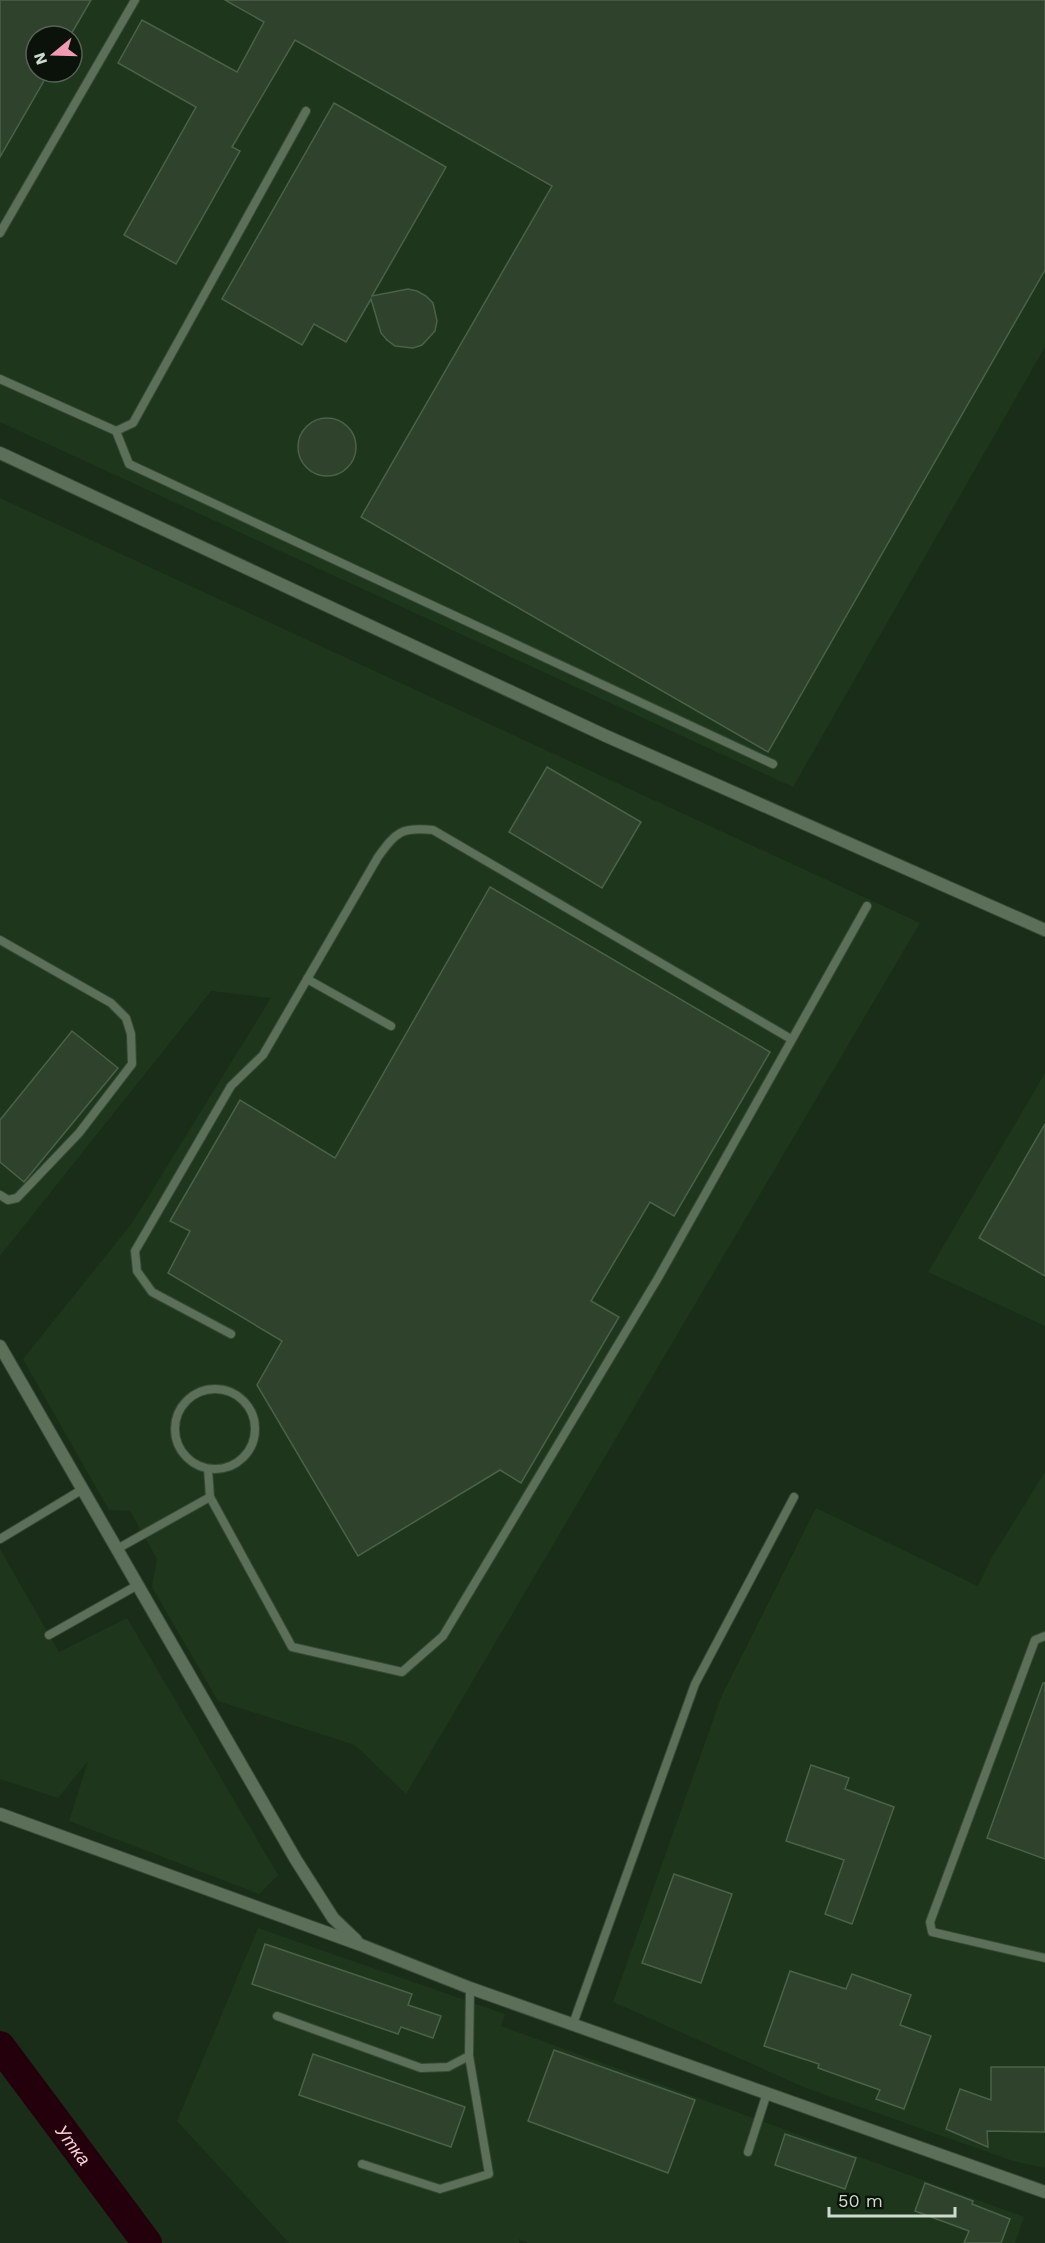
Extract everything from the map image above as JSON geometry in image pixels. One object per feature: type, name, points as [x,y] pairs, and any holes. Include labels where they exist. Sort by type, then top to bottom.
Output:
[{"type":"street","points":[[0,453],[606,736],[1045,930]]},
{"type":"street","points":[[0,1346],[136,1586],[318,1896],[333,1918],[362,1945]]},
{"type":"street","points":[[0,1814],[362,1945],[470,1988],[1045,2192]]},
{"type":"lane","points":[[0,233],[135,0]]},
{"type":"lane","points":[[116,431],[133,423],[306,111]]},
{"type":"lane","points":[[0,379],[116,431],[129,464],[773,764]]},
{"type":"lane","points":[[231,1334],[152,1292],[137,1271],[135,1251],[231,1086],[263,1055],[378,857],[393,837],[412,828],[433,830],[792,1038]]},
{"type":"lane","points":[[208,1469],[210,1497],[292,1647],[402,1672],[443,1636],[658,1278],[867,906]]},
{"type":"lane","points":[[0,940],[111,1003],[126,1018],[131,1034],[132,1064],[79,1133],[17,1198],[8,1200],[0,1195]]},
{"type":"lane","points":[[307,979],[391,1026]]},
{"type":"lane","points":[[218,1389],[231,1392],[246,1404],[255,1421],[255,1434],[252,1447],[239,1462],[221,1469],[208,1469],[195,1464],[185,1456],[178,1444],[176,1424],[183,1405],[192,1396],[205,1390],[218,1389]]},
{"type":"lane","points":[[0,1539],[83,1489]]},
{"type":"lane","points":[[117,1549],[210,1497]]},
{"type":"lane","points":[[573,2024],[695,1684],[794,1497]]},
{"type":"lane","points":[[49,1635],[136,1586]]},
{"type":"lane","points":[[1045,1636],[1035,1640],[930,1922],[932,1932],[1045,1958]]},
{"type":"lane","points":[[362,2164],[440,2189],[489,2174],[469,2056],[470,1988]]},
{"type":"lane","points":[[277,2016],[421,2068],[448,2067],[469,2056]]},
{"type":"lane","points":[[748,2152],[767,2093]]},
{"type":"shaded area","points":[[0,0],[1045,0],[1045,347],[793,787],[0,422]]},
{"type":"shaded area","points":[[0,498],[920,923],[406,1794],[355,1745],[218,1701],[152,1587],[157,1559],[130,1511],[109,1510],[23,1359],[132,1223],[271,998],[211,991],[0,1256]]},
{"type":"shaded area","points":[[1045,1073],[1045,1326],[928,1272]]},
{"type":"shaded area","points":[[1045,1472],[1045,2168],[1013,2161],[806,2088],[613,2002],[722,1695],[816,1508],[978,1586],[992,1557]]},
{"type":"shaded area","points":[[0,1549],[59,1652],[127,1618],[278,1875],[259,1894],[69,1821],[88,1761],[58,1798],[0,1779]]},
{"type":"shaded area","points":[[258,1928],[505,2014],[501,2026],[1024,2217],[1015,2243],[529,2243],[519,2239],[519,2243],[289,2243],[177,2121]]},
{"type":"building","points":[[0,0],[91,0],[77,24],[24,24],[24,84],[42,84],[0,157]]},
{"type":"building","points":[[225,0],[1045,0],[1045,270],[768,752],[361,517],[552,186],[295,40],[232,147],[240,151],[176,264],[124,235],[196,107],[118,63],[142,20],[237,72],[264,22]]},
{"type":"building","points":[[334,103],[446,167],[372,296],[408,289],[426,296],[433,303],[437,321],[435,331],[422,345],[413,348],[395,346],[387,340],[381,333],[371,299],[346,342],[314,324],[302,345],[222,299]]},
{"type":"building","points":[[321,418],[333,418],[343,422],[352,431],[356,453],[348,468],[333,476],[321,476],[311,472],[302,463],[298,453],[298,441],[302,431],[311,422]]},
{"type":"building","points":[[547,767],[641,822],[602,888],[509,832]]},
{"type":"building","points":[[490,887],[770,1052],[674,1216],[650,1202],[591,1301],[619,1317],[521,1483],[500,1470],[358,1556],[257,1385],[282,1341],[168,1273],[190,1231],[170,1221],[240,1100],[335,1158]]},
{"type":"building","points":[[72,1031],[118,1068],[24,1182],[0,1162],[0,1120]]},
{"type":"building","points":[[1045,1124],[1045,1276],[979,1238]]},
{"type":"building","points":[[1043,1683],[1045,1683],[1045,1859],[987,1838]]},
{"type":"building","points":[[811,1765],[849,1778],[845,1789],[894,1807],[852,1924],[825,1914],[844,1860],[786,1841]]},
{"type":"building","points":[[674,1874],[732,1894],[701,1983],[642,1963]]},
{"type":"building","points":[[265,1944],[412,1994],[408,2005],[441,2016],[433,2038],[401,2027],[398,2034],[252,1984]]},
{"type":"building","points":[[790,1971],[846,1989],[852,1974],[911,1995],[900,2025],[931,2036],[904,2109],[876,2099],[880,2090],[818,2068],[819,2064],[764,2046]]},
{"type":"building","points":[[554,2050],[695,2100],[668,2173],[528,2121]]},
{"type":"building","points":[[313,2054],[465,2107],[451,2147],[299,2095]]},
{"type":"building","points":[[991,2067],[1045,2067],[1045,2132],[987,2131],[988,2147],[946,2129],[960,2089],[991,2100]]},
{"type":"building","points":[[785,2134],[856,2158],[845,2189],[775,2165]]},
{"type":"building","points":[[925,2183],[973,2201],[972,2204],[1010,2219],[1001,2243],[964,2243],[969,2231],[915,2211]]},
{"type":"waterway","name":"Утка","points":[[0,2046],[147,2243]]}]
